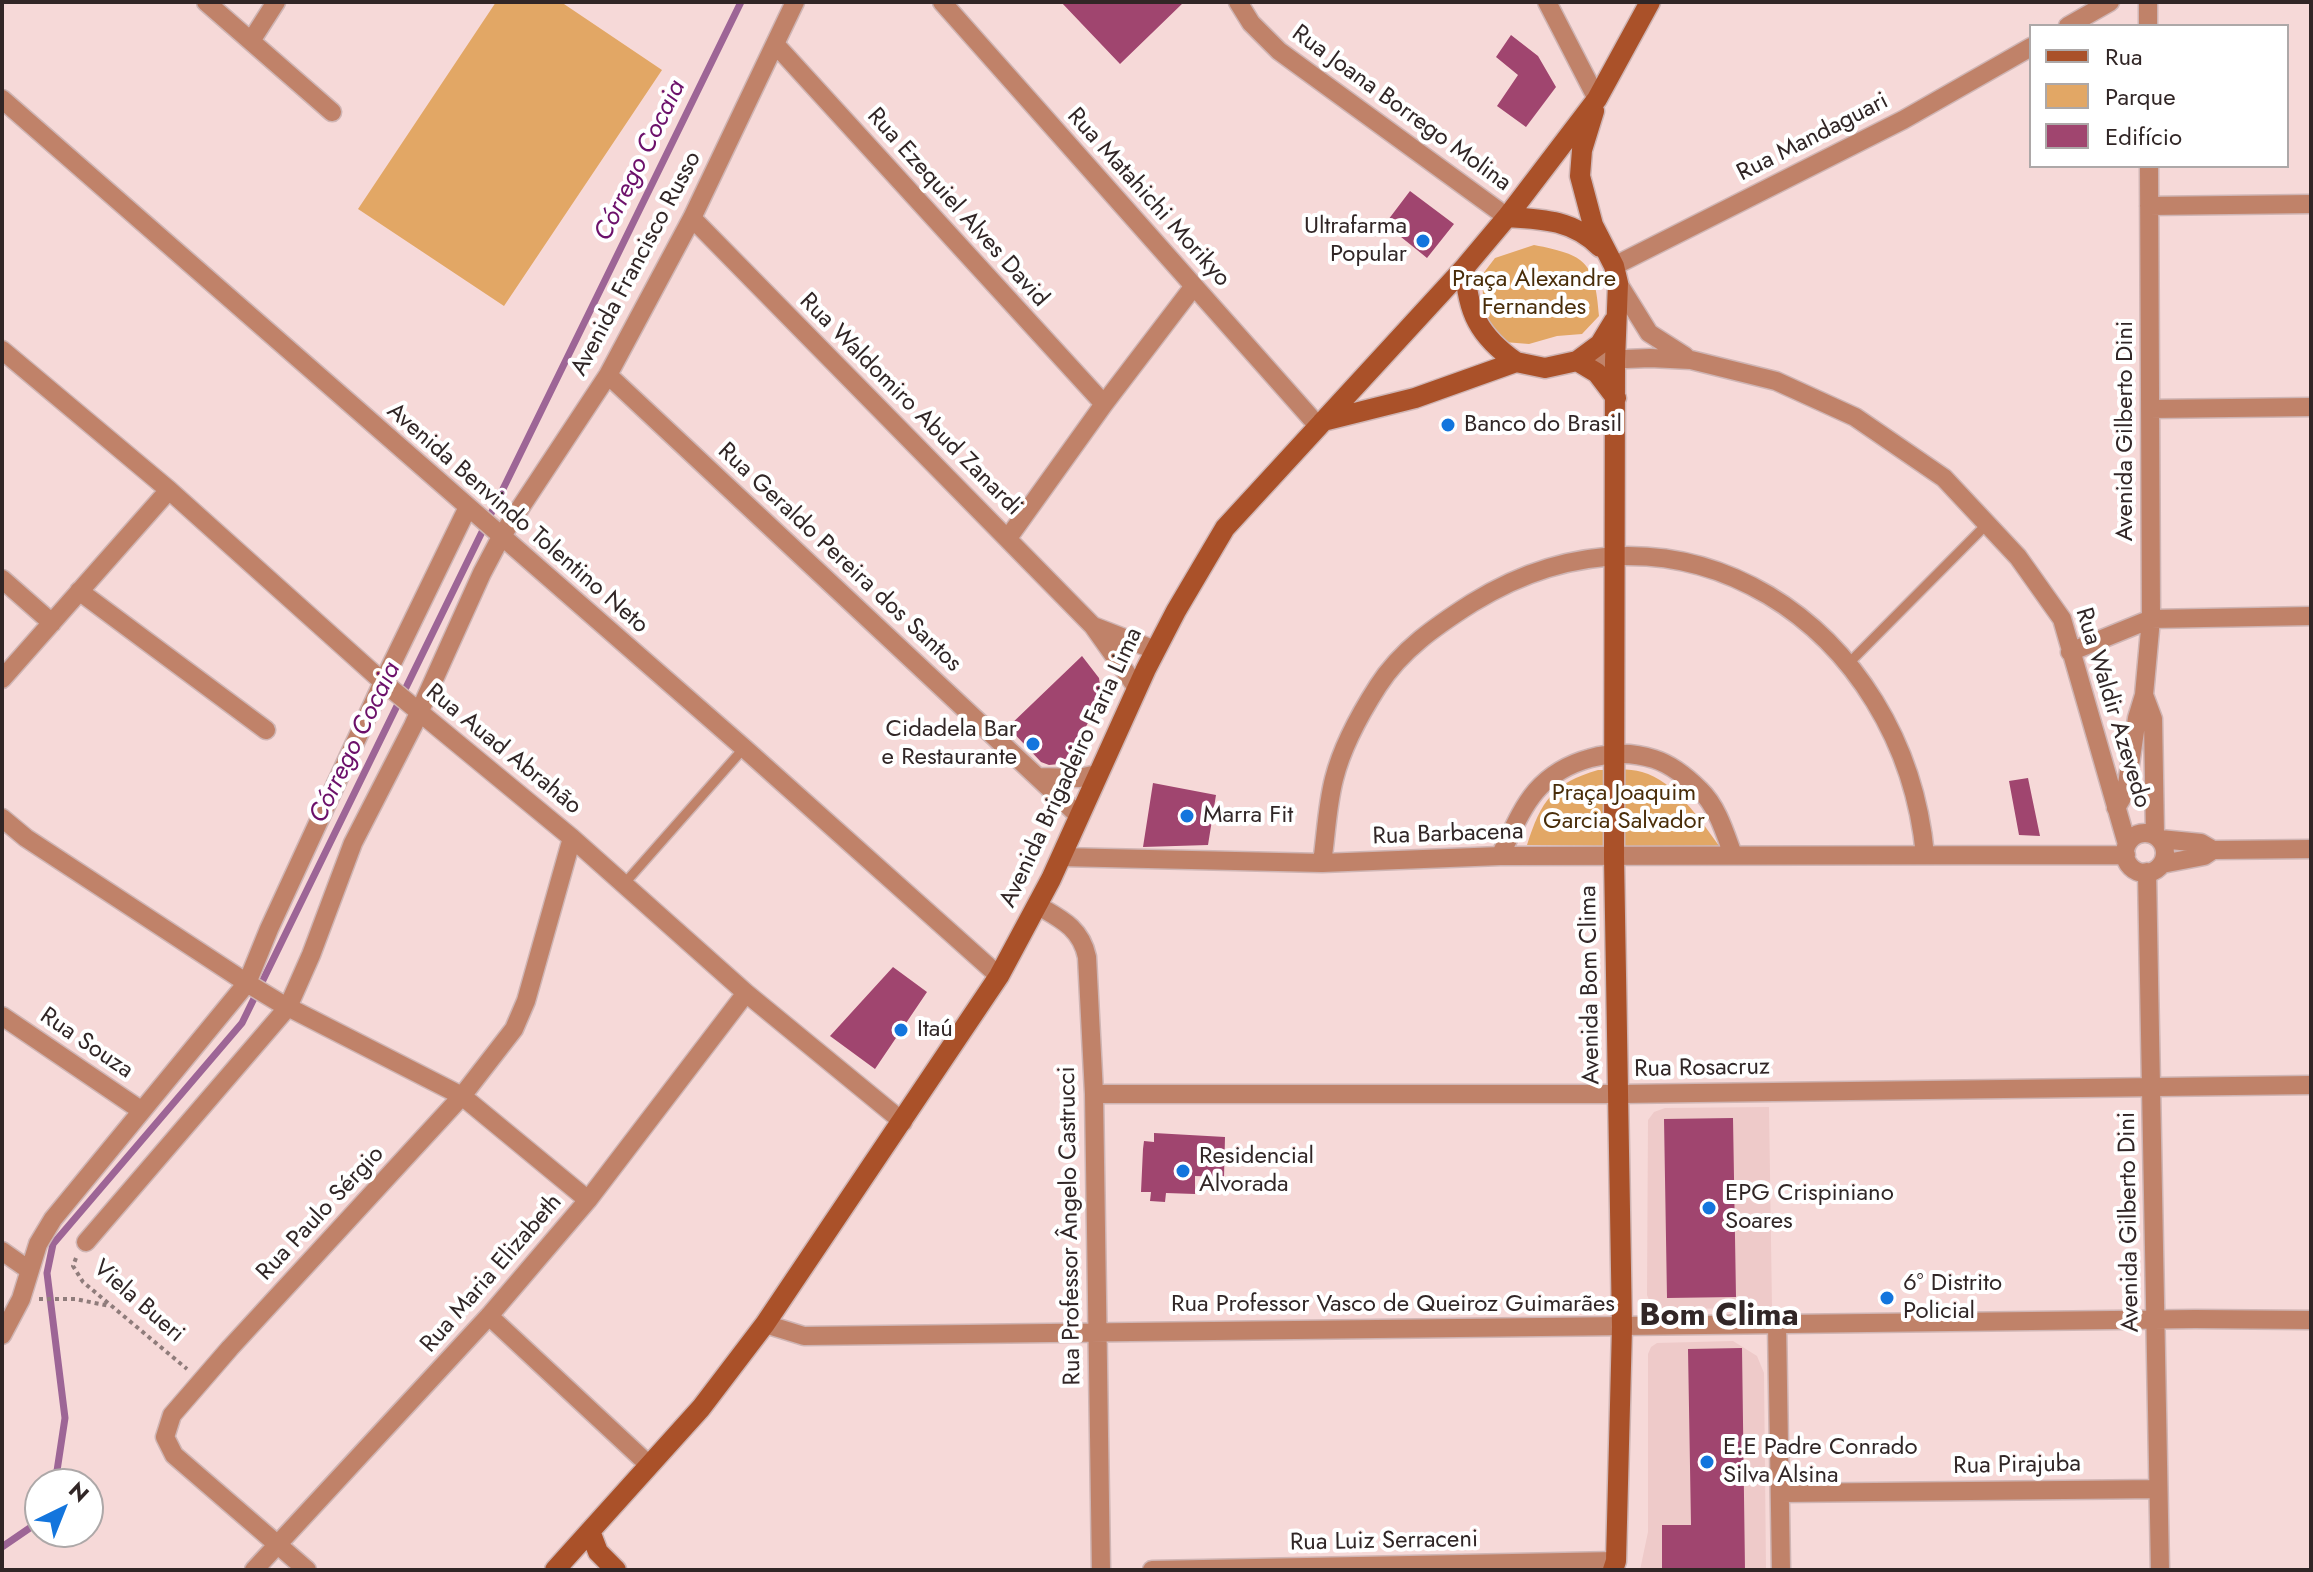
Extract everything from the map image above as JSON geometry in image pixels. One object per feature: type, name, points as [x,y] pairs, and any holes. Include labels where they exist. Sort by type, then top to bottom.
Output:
[{"type":"main road","name":"Avenida Brigadeiro Faria Lima","points":[[555,1570],[701,1408],[765,1324],[999,976],[1061,857],[1155,650],[1225,528],[1465,267],[1507,217],[1597,99],[1650,2]]},
{"type":"main road","name":"Avenida Bom Clima","points":[[1597,99],[1582,150],[1580,176],[1585,202],[1613,267],[1619,300],[1615,361],[1614,857],[1622,1327],[1615,1566]]},
{"type":"main road","points":[[1507,217],[1549,219],[1571,225],[1590,237],[1613,267]]},
{"type":"main road","points":[[1465,267],[1466,290],[1482,332],[1516,362]]},
{"type":"main road","points":[[1616,317],[1600,344],[1577,361],[1597,373],[1616,398]]},
{"type":"main road","name":"Rua Waldir Azevedo","points":[[1321,424],[1403,402],[1516,362],[1545,368],[1577,361]]},
{"type":"main road","points":[[590,1531],[598,1552],[616,1570]]},
{"type":"street","points":[[206,2],[332,112]]},
{"type":"street","points":[[251,41],[276,2]]},
{"type":"street","name":"Avenida Francisco Russo","points":[[86,1242],[284,1005],[311,955],[353,843],[414,708],[498,534],[608,375],[692,218],[795,2]]},
{"type":"street","name":"Rua Matahichi Morikyo","points":[[942,2],[1321,424]]},
{"type":"street","name":"Rua Joana Borrego Molina","points":[[1238,2],[1251,23],[1279,51],[1507,217]]},
{"type":"street","points":[[1547,2],[1597,99]]},
{"type":"street","points":[[2072,24],[2110,2]]},
{"type":"street","points":[[2148,2],[2148,24]]},
{"type":"street","name":"Rua Ezequiel Alves David","points":[[775,44],[1104,404]]},
{"type":"street","name":"Rua Mandaguari","points":[[1613,267],[1903,120],[2029,48]]},
{"type":"street","name":"Avenida Benvindo Tolentino Neto","points":[[2,99],[744,748],[999,976]]},
{"type":"street","name":"Avenida Gilberto Dini","points":[[2116,808],[2126,791],[2137,718],[2144,695],[2151,619],[2149,168]]},
{"type":"street","points":[[2149,206],[2311,204]]},
{"type":"street","name":"Rua Waldomiro Abud Zanardi","points":[[692,218],[1093,626],[1137,688]]},
{"type":"street","name":"Rua Waldir Azevedo","points":[[1613,267],[1649,333],[1691,360]]},
{"type":"street","points":[[1008,538],[1194,286]]},
{"type":"street","name":"Rua Auad Abrahão","points":[[2,350],[169,490],[387,686],[572,838],[746,993],[903,1122]]},
{"type":"street","name":"Rua Waldir Azevedo","points":[[1577,361],[1691,360],[1776,381],[1855,417],[1944,478],[2018,557],[2062,619],[2126,850]]},
{"type":"street","name":"Rua Geraldo Pereira dos Santos","points":[[608,375],[1078,815]]},
{"type":"street","points":[[2150,409],[2311,407]]},
{"type":"street","points":[[2,679],[169,490]]},
{"type":"street","points":[[2,1335],[21,1299],[38,1244],[53,1219],[142,1111],[252,986],[269,929],[471,510]]},
{"type":"street","points":[[1322,863],[1334,779],[1349,740],[1379,684],[1418,639],[1503,583],[1545,567],[1615,556],[1694,564],[1745,581],[1785,605],[1821,633],[1849,663],[1876,700],[1898,743],[1922,821],[1925,855]]},
{"type":"street","points":[[2,579],[52,623]]},
{"type":"street","points":[[79,591],[266,730]]},
{"type":"street","points":[[2070,652],[2151,619],[2311,616]]},
{"type":"street","name":"Rua Waldomiro Abud Zanardi","points":[[1093,626],[1155,650]]},
{"type":"street","name":"Avenida Gilberto Dini","points":[[2144,695],[2153,719],[2158,837]]},
{"type":"street","points":[[1500,856],[1519,817],[1537,790],[1575,763],[1616,752],[1656,759],[1682,774],[1702,792],[1719,818],[1733,855]]},
{"type":"street","points":[[1038,777],[1079,778],[1097,774]]},
{"type":"street","points":[[2,818],[26,838],[252,986],[462,1096],[588,1200]]},
{"type":"street","points":[[2213,850],[2204,856],[2155,868],[2133,868],[2126,850],[2136,835],[2149,833],[2201,843],[2213,850],[2311,849]]},
{"type":"street","points":[[2155,868],[2165,851],[2158,837]]},
{"type":"street","name":"Rua Paulo Sérgio","points":[[307,1570],[174,1455],[165,1437],[172,1415],[462,1096],[514,1029],[522,1015],[572,838]]},
{"type":"street","name":"Rua Barbacena","points":[[1061,857],[1322,863],[1500,856],[1925,855],[2126,850]]},
{"type":"street","name":"Avenida Gilberto Dini","points":[[2155,868],[2151,1087],[2160,1570]]},
{"type":"street","name":"Rua Professor Ângelo Castrucci","points":[[1037,905],[1070,924],[1084,943],[1087,957],[1094,1094],[1101,1570]]},
{"type":"street","name":"Rua Maria Elizabeth","points":[[254,1570],[489,1316],[588,1200],[746,993]]},
{"type":"street","name":"Rua Souza","points":[[2,1016],[142,1111]]},
{"type":"street","name":"Rua Rosacruz","points":[[1094,1094],[1620,1094],[2311,1085]]},
{"type":"street","points":[[2,1251],[29,1270]]},
{"type":"street","points":[[489,1316],[649,1465]]},
{"type":"street","name":"Rua Professor Vasco de Queiroz Guimarães","points":[[765,1324],[804,1336],[2311,1320]]},
{"type":"street","points":[[1777,1324],[1781,1570]]},
{"type":"street","name":"Rua Pirajuba","points":[[1781,1493],[2158,1489]]},
{"type":"street","name":"Rua Luiz Serraceni","points":[[1152,1570],[1615,1566]]},
{"type":"lane","points":[[1849,663],[1987,524]]},
{"type":"lane","points":[[624,884],[744,748]]},
{"type":"path","name":"Viela Bueri","points":[[86,1242],[73,1266],[76,1274],[202,1381]]},
{"type":"path","points":[[30,1299],[75,1299],[113,1307]]},
{"type":"shaded area","name":"EPG Crispiniano Soares","points":[[1769,1107],[1772,1308],[1658,1309],[1651,1305],[1647,1295],[1648,1120],[1654,1112],[1665,1108]]},
{"type":"shaded area","name":"E.E Padre Conrado Silva Alsina","points":[[1733,1341],[1757,1356],[1764,1373],[1766,1570],[1640,1570],[1648,1532],[1648,1354],[1657,1343]]},
{"type":"green space","points":[[496,2],[561,2],[662,70],[504,306],[358,209]]},
{"type":"green space","name":"Praça Alexandre Fernandes","points":[[1534,245],[1566,253],[1584,264],[1594,284],[1599,316],[1582,334],[1557,336],[1529,344],[1504,342],[1484,316],[1482,275],[1495,258]]},
{"type":"green space","name":"Praça Joaquim Garcia Salvador","points":[[1598,770],[1637,771],[1654,777],[1686,803],[1720,847],[1527,845],[1538,817],[1551,796],[1570,781]]},
{"type":"building","points":[[1061,2],[1184,2],[1120,64]]},
{"type":"building","points":[[1511,35],[1538,56],[1556,87],[1526,127],[1497,106],[1518,75],[1496,57]]},
{"type":"building","name":"Ultrafarma Popular","points":[[1410,191],[1454,224],[1427,258],[1385,224]]},
{"type":"building","points":[[1082,656],[1099,678],[1102,698],[1070,755],[1059,764],[1049,765],[1041,762],[1008,727]]},
{"type":"building","points":[[2028,778],[2040,836],[2019,835],[2009,781]]},
{"type":"building","points":[[1153,783],[1216,795],[1208,845],[1143,847]]},
{"type":"building","points":[[893,967],[927,992],[875,1069],[830,1036]]},
{"type":"building","points":[[1733,1118],[1736,1297],[1667,1298],[1664,1119]]},
{"type":"building","name":"Residencial Alvorada","points":[[1154,1133],[1225,1137],[1224,1177],[1195,1176],[1195,1194],[1166,1193],[1165,1202],[1150,1201],[1151,1192],[1141,1192],[1143,1149],[1144,1141],[1154,1142]]},
{"type":"building","points":[[1742,1348],[1745,1570],[1662,1570],[1662,1525],[1691,1525],[1688,1349]]},
{"type":"waterway","name":"Córrego Cocaia","points":[[57,1468],[65,1418],[47,1273],[53,1244],[242,1023],[741,2]]},
{"type":"waterway","name":"Córrego Cocaia","points":[[2,1547],[24,1532]]},
{"type":"place","name":"Ultrafarma Popular","points":[[1423,241]]},
{"type":"place","name":"Banco do Brasil","points":[[1448,425]]},
{"type":"place","name":"Cidadela Bar e Restaurante","points":[[1033,744]]},
{"type":"place","name":"Marra Fit","points":[[1187,816]]},
{"type":"place","name":"Itaú","points":[[901,1030]]},
{"type":"place","name":"Residencial Alvorada","points":[[1183,1171]]},
{"type":"place","name":"EPG Crispiniano Soares","points":[[1709,1208]]},
{"type":"place","name":"6º Distrito Policial","points":[[1887,1298]]},
{"type":"place","name":"E.E Padre Conrado Silva Alsina","points":[[1707,1462]]},
{"type":"district","name":"Bom Clima","points":[[1719,1317]]}]
